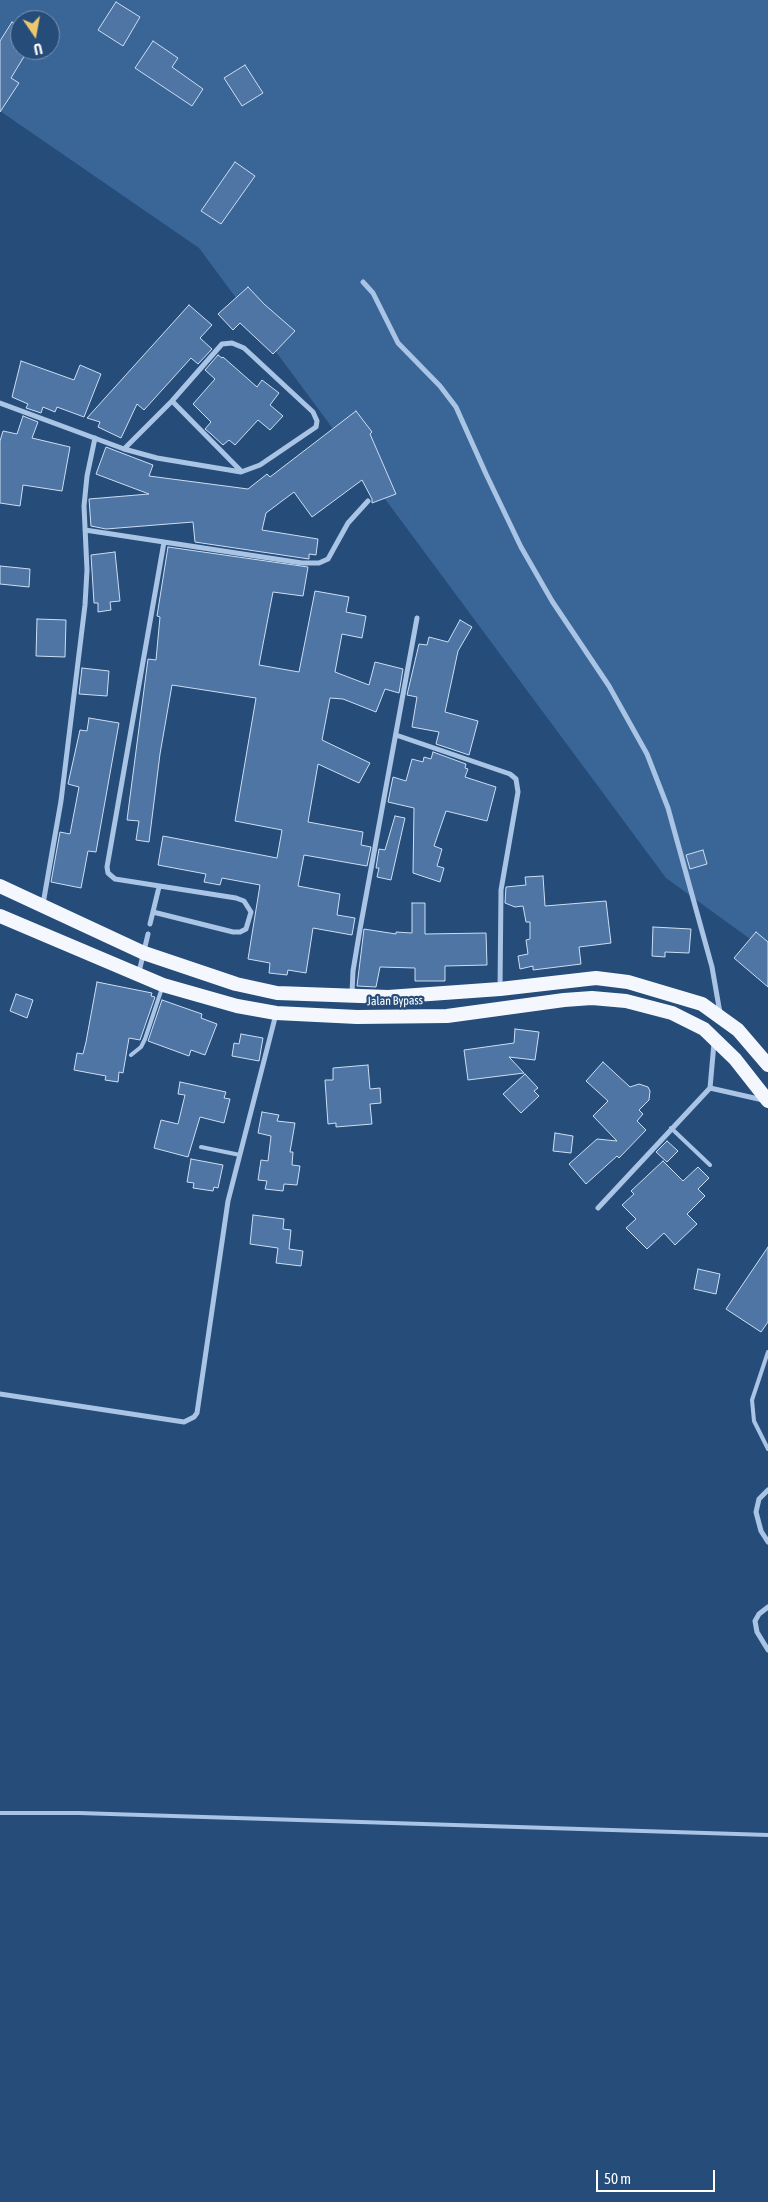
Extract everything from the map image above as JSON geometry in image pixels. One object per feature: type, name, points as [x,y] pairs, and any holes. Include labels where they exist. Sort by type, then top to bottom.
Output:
[{"type":"highway","name":"Jalan Bypass","points":[[0,886],[144,953],[236,984],[277,992],[388,997],[500,989],[596,978],[628,982],[702,1004],[738,1030],[768,1065]]},
{"type":"highway","name":"Jalan Bypass","points":[[0,916],[163,985],[228,1004],[276,1013],[357,1016],[447,1016],[564,1000],[592,998],[626,1001],[672,1013],[689,1020],[714,1038],[750,1076],[768,1101]]},
{"type":"street","points":[[363,282],[373,293],[398,343],[440,386],[456,407],[521,547],[557,608],[609,686],[647,754],[668,808],[688,888],[714,975],[720,1016]]},
{"type":"street","points":[[0,403],[124,449],[157,458],[241,472],[260,465],[316,427],[317,421],[313,412],[244,348],[232,343],[222,344],[172,401],[124,449]]},
{"type":"street","points":[[172,401],[241,472]]},
{"type":"street","points":[[43,905],[60,801],[85,605],[87,570],[85,530],[86,476],[95,438]]},
{"type":"street","points":[[85,530],[302,563],[324,562],[328,559],[348,522],[368,501]]},
{"type":"street","points":[[153,912],[233,932],[240,932],[246,929],[250,912],[244,901],[236,898],[115,879],[108,873],[107,867],[164,542]]},
{"type":"street","points":[[352,996],[353,971],[360,929],[417,618]]},
{"type":"street","points":[[396,735],[510,774],[516,779],[518,792],[501,890],[500,989]]},
{"type":"street","points":[[150,924],[160,887]]},
{"type":"street","points":[[138,975],[148,934]]},
{"type":"street","points":[[0,1394],[184,1422],[194,1418],[197,1413],[219,1248],[228,1201],[276,1013]]},
{"type":"street","points":[[598,1208],[710,1088],[714,1038]]},
{"type":"street","points":[[710,1088],[768,1101]]},
{"type":"street","points":[[768,1490],[759,1499],[756,1512],[761,1531],[768,1542]]},
{"type":"street","points":[[768,1607],[759,1614],[755,1621],[757,1632],[768,1650]]},
{"type":"lane","points":[[131,1055],[141,1047],[145,1039],[163,985]]},
{"type":"lane","points":[[671,1128],[710,1165]]},
{"type":"lane","points":[[202,1147],[240,1155]]},
{"type":"lane","points":[[768,1352],[752,1400],[754,1422],[768,1449]]},
{"type":"lane","points":[[0,1813],[79,1813],[768,1835]]},
{"type":"shaded area","points":[[0,0],[768,0],[768,952],[666,878],[199,248],[0,111]]},
{"type":"building","points":[[116,2],[140,17],[123,46],[98,30]]},
{"type":"building","points":[[10,25],[10,60],[22,60],[11,78],[19,83],[0,112],[0,41]]},
{"type":"building","points":[[153,41],[178,58],[172,67],[203,89],[192,106],[135,68]]},
{"type":"building","points":[[245,65],[263,93],[242,106],[224,78]]},
{"type":"building","points":[[235,162],[255,176],[221,224],[201,211]]},
{"type":"building","points":[[248,287],[295,331],[273,354],[240,323],[233,330],[218,314]]},
{"type":"building","points":[[189,305],[212,325],[200,338],[212,349],[198,364],[191,358],[144,410],[137,404],[121,438],[98,427],[100,422],[87,418]]},
{"type":"building","points":[[218,355],[223,357],[257,387],[262,380],[279,393],[270,405],[283,416],[270,430],[258,420],[235,445],[229,440],[223,445],[205,429],[211,422],[193,404],[215,379],[205,370]]},
{"type":"building","points":[[21,361],[74,380],[80,365],[101,374],[84,417],[57,407],[55,412],[43,407],[41,413],[26,408],[28,404],[12,397]]},
{"type":"building","points":[[356,411],[372,432],[370,434],[396,494],[372,503],[372,499],[362,480],[312,517],[294,492],[266,513],[262,530],[318,539],[316,555],[309,554],[309,559],[195,542],[193,522],[106,529],[91,526],[89,499],[149,494],[96,474],[106,447],[153,465],[149,476],[248,489],[267,474],[270,477]]},
{"type":"building","points":[[23,416],[38,422],[32,438],[70,447],[62,491],[23,485],[20,506],[0,503],[0,441],[3,431],[17,434]]},
{"type":"building","points":[[168,547],[308,567],[303,596],[273,592],[259,665],[299,672],[315,591],[349,597],[346,612],[366,616],[362,638],[342,634],[335,672],[369,685],[375,662],[403,669],[399,693],[385,689],[376,712],[343,699],[330,698],[322,740],[370,763],[359,783],[318,764],[308,822],[363,832],[361,845],[371,847],[367,866],[304,855],[298,886],[340,894],[337,915],[355,918],[352,935],[313,928],[306,973],[288,970],[287,975],[269,973],[270,963],[248,959],[260,885],[222,878],[220,885],[204,882],[206,874],[158,865],[163,836],[277,858],[282,830],[235,821],[256,698],[172,685],[160,754],[149,842],[136,840],[139,821],[127,820],[148,659],[156,660],[160,617],[157,616]]},
{"type":"building","points":[[115,552],[120,601],[110,602],[111,610],[98,612],[98,603],[94,603],[91,555]]},
{"type":"building","points":[[0,566],[30,569],[29,587],[0,584]]},
{"type":"building","points":[[37,619],[66,620],[65,657],[36,656]]},
{"type":"building","points":[[460,620],[472,627],[458,651],[445,712],[478,721],[469,755],[436,744],[439,732],[412,727],[417,697],[407,695],[419,644],[427,645],[429,637],[448,642]]},
{"type":"building","points":[[82,668],[109,671],[107,696],[79,694]]},
{"type":"building","points":[[89,718],[119,723],[96,852],[88,851],[81,888],[51,882],[60,832],[70,834],[79,787],[68,784],[80,730],[87,731]]},
{"type":"building","points":[[433,752],[466,764],[465,768],[468,769],[465,777],[496,787],[487,821],[446,811],[434,846],[442,849],[437,866],[444,868],[440,882],[413,873],[414,808],[388,802],[393,777],[406,781],[412,759],[423,762],[424,757],[431,759]]},
{"type":"building","points":[[395,816],[405,818],[391,880],[377,877],[379,868],[376,868],[379,849],[385,850]]},
{"type":"building","points":[[703,850],[707,864],[690,869],[686,855]]},
{"type":"building","points":[[543,876],[545,906],[606,901],[611,943],[579,947],[581,964],[533,970],[533,966],[520,969],[518,956],[528,954],[526,940],[530,939],[530,922],[526,922],[523,906],[515,907],[505,903],[506,887],[526,885],[525,877]]},
{"type":"building","points":[[412,903],[425,903],[425,934],[486,933],[487,965],[445,966],[445,981],[415,981],[415,968],[380,967],[376,987],[357,986],[364,929],[396,934],[396,932],[412,933]]},
{"type":"building","points":[[653,927],[691,929],[689,953],[665,952],[665,957],[652,956]]},
{"type":"building","points":[[756,932],[768,942],[768,987],[734,958]]},
{"type":"building","points":[[97,982],[152,993],[151,996],[155,997],[140,1040],[129,1038],[123,1073],[119,1072],[118,1082],[105,1080],[106,1076],[74,1070],[77,1053],[83,1054]]},
{"type":"building","points":[[16,994],[33,1000],[27,1018],[10,1011]]},
{"type":"building","points":[[162,1000],[202,1014],[201,1018],[217,1024],[205,1055],[191,1050],[189,1056],[148,1041]]},
{"type":"building","points":[[515,1029],[539,1032],[535,1060],[509,1057],[524,1073],[468,1080],[464,1050],[514,1043]]},
{"type":"building","points":[[241,1034],[263,1038],[259,1061],[232,1056],[234,1043],[239,1044]]},
{"type":"building","points":[[603,1062],[630,1087],[639,1084],[648,1087],[650,1091],[649,1100],[639,1110],[643,1114],[637,1121],[646,1130],[619,1158],[617,1156],[586,1184],[569,1164],[597,1139],[617,1141],[593,1116],[608,1101],[586,1081]]},
{"type":"building","points":[[368,1065],[370,1089],[380,1088],[381,1103],[370,1104],[372,1124],[336,1127],[336,1123],[328,1124],[325,1080],[333,1080],[333,1068]]},
{"type":"building","points":[[525,1074],[538,1088],[534,1091],[539,1096],[521,1113],[503,1094]]},
{"type":"building","points":[[180,1082],[226,1092],[224,1098],[230,1099],[224,1123],[200,1117],[188,1157],[154,1148],[161,1120],[178,1124],[185,1095],[178,1094]]},
{"type":"building","points":[[262,1112],[279,1115],[277,1121],[295,1123],[290,1152],[293,1152],[292,1165],[300,1166],[297,1185],[284,1184],[283,1191],[265,1189],[267,1181],[258,1180],[261,1160],[268,1161],[271,1136],[258,1133]]},
{"type":"building","points":[[555,1133],[573,1136],[571,1153],[553,1151]]},
{"type":"building","points":[[667,1141],[678,1151],[667,1162],[656,1152]]},
{"type":"building","points":[[191,1159],[223,1165],[218,1188],[214,1187],[213,1191],[193,1188],[194,1183],[187,1182]]},
{"type":"building","points":[[663,1161],[683,1181],[698,1167],[709,1178],[698,1189],[705,1196],[687,1214],[697,1224],[675,1245],[664,1233],[647,1249],[626,1228],[636,1219],[622,1205],[634,1194],[631,1191]]},
{"type":"building","points":[[253,1215],[284,1219],[283,1229],[291,1230],[289,1249],[303,1251],[301,1266],[276,1263],[278,1248],[250,1244]]},
{"type":"building","points":[[768,1247],[768,1322],[761,1332],[726,1309]]},
{"type":"building","points":[[698,1269],[720,1274],[716,1294],[694,1289]]}]
